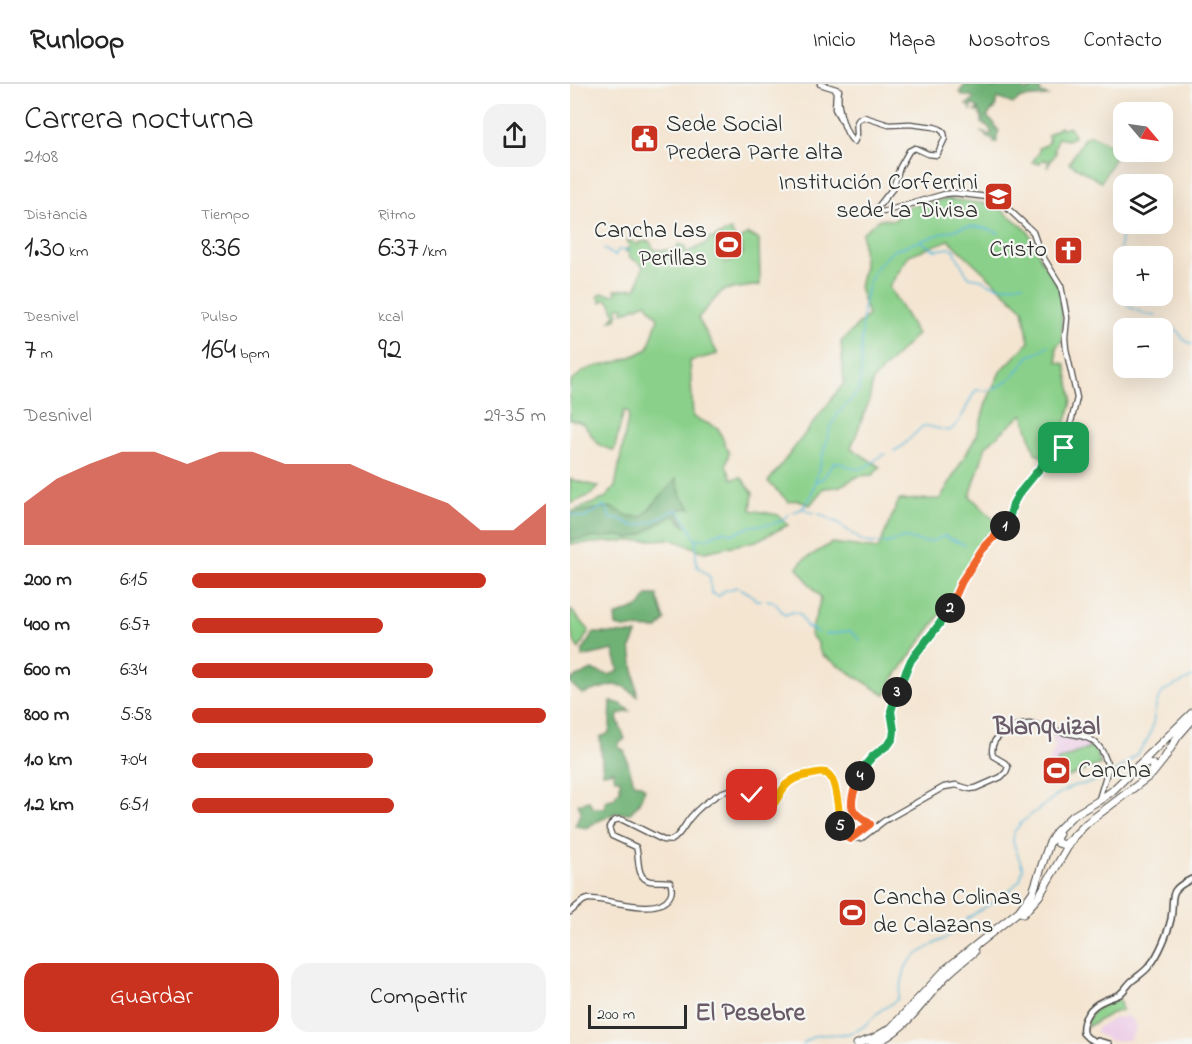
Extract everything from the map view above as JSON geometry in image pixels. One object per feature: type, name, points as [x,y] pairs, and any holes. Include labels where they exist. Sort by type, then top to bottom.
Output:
[{"type":"highway","points":[[857,1044],[874,1038],[891,1028],[947,968],[1024,906],[1033,892],[1049,844],[1056,831],[1075,814],[1098,801],[1122,781],[1192,713]]},
{"type":"highway","points":[[1062,825],[1056,838],[1058,843],[1064,845],[1087,823],[1152,774],[1192,720]]},
{"type":"highway","points":[[1129,774],[1146,762],[1152,764],[1153,769],[1139,784]]},
{"type":"highway","points":[[872,1044],[882,1040],[901,1026],[951,971],[1016,920],[1030,906],[1039,896],[1074,836]]},
{"type":"main road","points":[[1109,1044],[1097,1043],[1087,1037],[1083,1031],[1084,1020],[1094,1006],[1121,993],[1152,964],[1169,925],[1173,893],[1180,885],[1192,879]]},
{"type":"street","points":[[820,84],[838,89],[835,96],[835,109],[854,142],[857,135],[857,122],[864,117],[889,125],[921,125],[944,132],[945,138],[937,155],[932,156],[916,149],[906,154],[893,188],[877,210],[885,212],[954,193],[999,202],[1031,230],[1040,252],[1061,286],[1067,318],[1066,348],[1077,394],[1065,446],[1044,463],[1018,495],[1005,526],[982,550],[962,581],[945,615],[917,651],[908,667],[892,704],[893,738],[867,763],[854,792],[853,810],[876,828]]},
{"type":"street","points":[[570,912],[583,901],[591,898],[629,905],[654,906],[665,901],[672,892],[672,885],[669,882],[645,879],[639,867],[637,848],[612,836],[609,830],[614,820],[618,819],[668,840],[675,838],[690,818],[728,790],[748,793],[765,806],[771,807],[783,788],[794,778],[824,772],[833,781],[844,836],[853,840],[862,838],[889,818],[944,787],[956,785],[973,789],[1001,777],[1008,766],[994,758],[992,748],[1001,734],[1022,725],[1034,724],[1087,738],[1096,743],[1105,758],[1108,769],[1098,801]]},
{"type":"street","points":[[1102,788],[1107,790],[1122,781]]},
{"type":"street","points":[[850,839],[870,824]]},
{"type":"shaded area","name":"Blanquizal","points":[[1052,733],[1088,740],[1103,760],[1102,763],[1064,779],[1056,779],[1049,762],[1055,747]]},
{"type":"shaded area","points":[[1124,1016],[1133,1020],[1136,1028],[1129,1040],[1111,1041],[1096,1033],[1097,1028]]},
{"type":"green space","points":[[965,84],[990,84],[992,88],[1007,84],[1020,84],[1026,91],[1030,90],[1028,85],[1041,84],[1040,92],[1048,96],[1021,98],[1013,104],[997,98],[995,109],[987,117],[999,131],[997,142],[994,143],[994,139],[987,138],[980,132],[992,134],[988,126],[982,124],[981,113],[975,111],[979,109],[972,104],[971,110],[966,105],[974,99],[972,96],[963,96],[960,92]]},
{"type":"green space","points":[[1060,127],[1063,129],[1069,127],[1074,137],[1067,140],[1058,138],[1054,151],[1056,152],[1047,168],[1049,161],[1047,160],[1043,159],[1039,164],[1032,162],[1039,153],[1039,148],[1049,143],[1047,136]]},
{"type":"green space","points":[[1091,135],[1113,147],[1113,161],[1101,182],[1069,163],[1084,138]]},
{"type":"green space","points":[[947,199],[998,207],[1027,230],[1040,258],[1059,288],[1062,341],[1056,347],[1057,362],[1065,364],[1072,397],[1071,406],[1058,444],[1045,458],[1035,453],[1023,414],[986,446],[970,496],[998,524],[987,535],[942,612],[889,685],[885,695],[822,655],[818,643],[810,635],[821,598],[797,568],[803,560],[832,543],[878,549],[899,500],[940,499],[977,435],[986,403],[1000,372],[1029,342],[1023,309],[949,240],[909,255],[889,287],[917,334],[873,380],[869,401],[851,448],[880,467],[873,475],[859,476],[838,487],[824,488],[810,505],[797,500],[789,502],[768,482],[844,383],[841,342],[868,315],[859,287],[864,266],[862,233],[880,219],[895,220],[906,207]]},
{"type":"green space","name":"Cancha Las Perillas","points":[[731,230],[742,253],[732,257],[722,253],[715,237]]},
{"type":"green space","points":[[748,234],[759,240],[760,285],[723,290],[698,318],[718,354],[690,361],[693,417],[718,428],[729,453],[726,465],[732,479],[741,477],[753,493],[751,510],[778,515],[788,525],[756,541],[705,552],[671,539],[570,544],[570,512],[604,499],[615,487],[629,413],[624,410],[614,451],[603,447],[585,426],[570,420],[570,383],[587,370],[621,361],[648,349],[658,318],[646,303],[623,313],[624,307],[618,307],[618,315],[615,316],[617,318],[610,321],[615,315],[611,303],[606,299],[601,302],[598,296],[602,293],[614,295],[615,290],[637,288],[643,265],[629,257],[626,249],[630,247],[626,238],[637,245],[639,242],[649,241],[654,250],[675,250],[679,244],[685,247],[686,253],[707,243],[709,238],[714,238],[726,263],[743,254],[740,240]]},
{"type":"green space","points":[[570,479],[599,487],[592,494],[573,503],[570,502]]},
{"type":"green space","points":[[676,479],[681,496],[691,508],[674,510],[680,514],[686,528],[675,515],[641,535],[630,538],[618,536],[570,540],[570,515],[610,507],[629,516],[642,517]]},
{"type":"green space","points":[[647,595],[657,595],[665,620],[658,629],[616,626],[615,616],[641,606]]},
{"type":"green space","points":[[570,609],[589,630],[579,649],[572,636]]},
{"type":"green space","points":[[593,633],[637,634],[630,650],[637,696],[623,686],[612,685],[582,694],[570,683],[570,680],[592,670],[609,675],[619,671],[613,650],[582,657],[582,652]]},
{"type":"green space","points":[[611,701],[621,704],[630,711],[619,714],[617,718],[625,739],[619,743],[619,748],[624,750],[634,783],[640,784],[645,789],[638,805],[630,813],[615,813],[588,828],[575,826],[581,811],[578,804],[589,801],[593,808],[605,808],[605,801],[615,798],[620,791],[620,779],[615,779],[613,771],[603,773],[600,737],[608,734],[610,729]]},
{"type":"green space","points":[[1093,746],[1101,764],[1064,779],[1063,776],[1056,779],[1051,767],[1058,764],[1057,761]]},
{"type":"green space","points":[[1119,999],[1122,1010],[1087,1027],[1094,1011],[1102,1005]]},
{"type":"waterway","points":[[793,512],[802,509],[811,496],[831,426],[838,413],[859,390],[863,309],[868,285],[879,264],[894,250],[963,227],[978,227],[999,233]]},
{"type":"waterway","points":[[1120,246],[1121,234]]},
{"type":"waterway","points":[[922,242],[935,250],[951,248],[955,250],[970,277],[1001,287],[1023,284]]},
{"type":"waterway","points":[[604,249],[615,256],[618,250],[630,250]]},
{"type":"waterway","points":[[1129,306],[1148,315],[1156,316]]},
{"type":"waterway","points":[[1176,329],[1184,340],[1192,344]]},
{"type":"waterway","points":[[894,451],[923,426],[949,431],[961,418],[976,390],[993,389],[1008,381],[1030,355],[1036,354],[1048,345]]},
{"type":"waterway","points":[[815,482],[823,478],[835,462],[859,469],[886,454]]},
{"type":"waterway","points":[[570,514],[584,518],[604,506],[608,510],[610,519],[620,519],[633,526],[654,521],[677,509],[696,539],[708,538],[723,531],[734,534],[751,526],[781,521],[789,514]]},
{"type":"waterway","points":[[804,508],[814,513]]},
{"type":"waterway","points":[[819,514],[838,523],[862,541],[887,543],[904,538],[924,542],[944,536],[965,545]]},
{"type":"waterway","points":[[696,539],[697,566],[710,577],[711,593],[719,596],[724,591],[737,587],[749,593],[756,600],[761,600]]},
{"type":"waterway","points":[[767,600],[774,602],[785,615],[793,612],[800,614],[806,626],[819,633]]},
{"type":"waterway","points":[[825,634],[850,631],[860,640]]},
{"type":"waterway","points":[[1108,775],[1129,762],[1146,742],[1152,728],[1156,705],[1163,692],[1192,677]]},
{"type":"waterway","points":[[803,1044],[815,1036],[856,1031],[897,1000],[906,966],[914,957],[946,938],[968,918],[1007,893],[1020,880],[1023,869],[1013,842],[1014,832],[1022,822],[1057,795],[1073,786],[1090,783],[1104,777]]},
{"type":"place","name":"Sede Social Predera Parte alta","points":[[645,139]]},
{"type":"place","name":"Institución Corferrini sede La Divisa","points":[[999,197]]},
{"type":"place","name":"Cancha Las Perillas","points":[[728,245]]},
{"type":"place","name":"Cristo","points":[[1068,250]]},
{"type":"place","name":"Cancha","points":[[1057,771]]},
{"type":"place","name":"Cancha Colinas de Calazans","points":[[852,912]]},
{"type":"district","name":"Blanquizal","points":[[1047,728]]},
{"type":"district","name":"El Pesebre","points":[[750,1014]]},
{"type":"route","points":[[752,795],[765,806],[771,807],[783,788],[794,778],[824,772],[833,781],[842,834],[850,839],[853,838],[870,824],[853,810],[854,792],[867,763],[893,738],[892,704],[911,660],[938,626],[982,550],[1007,524],[1018,495],[1044,463],[1064,448]]}]
